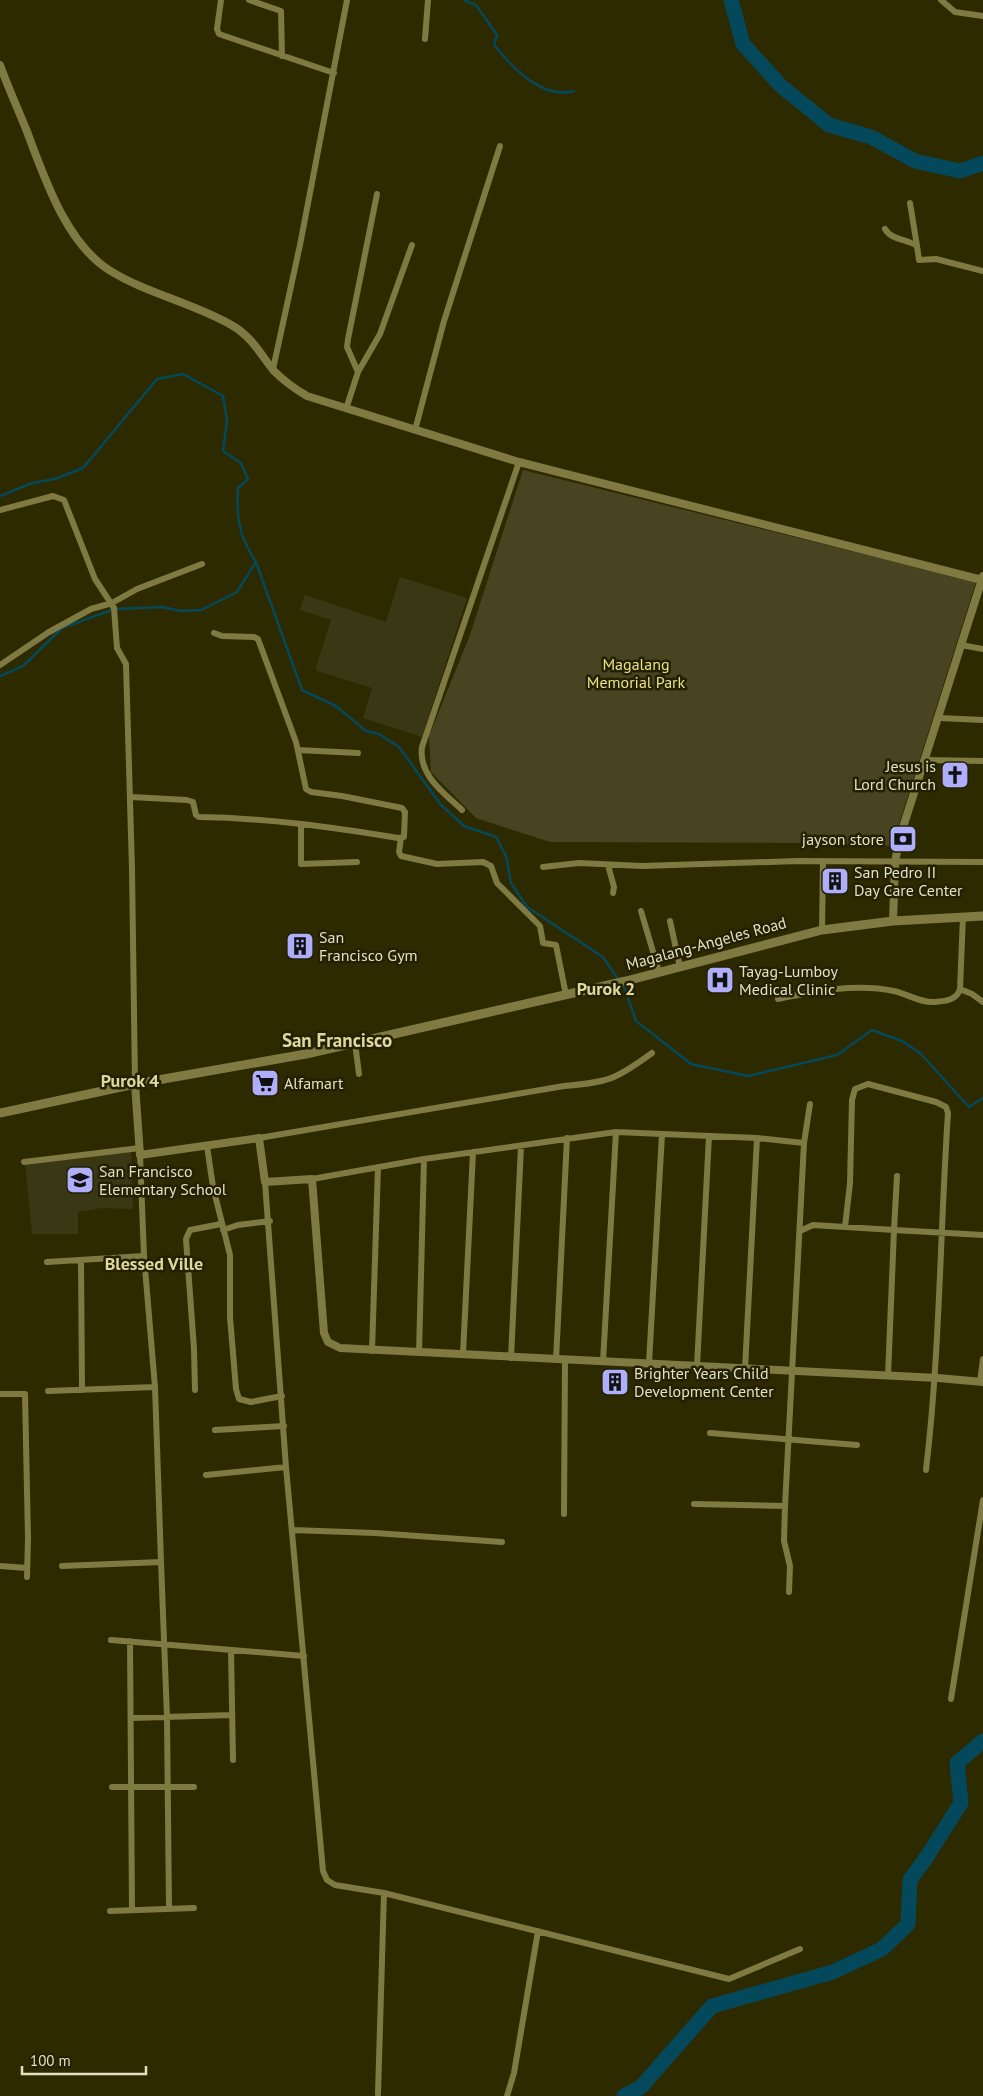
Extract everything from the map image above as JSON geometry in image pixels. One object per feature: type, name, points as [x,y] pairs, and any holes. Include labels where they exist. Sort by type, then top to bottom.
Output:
[{"type":"main road","name":"Magalang-Angeles Road","points":[[0,1113],[135,1084],[306,1054],[626,981],[822,930],[893,921],[983,916]]},
{"type":"street","points":[[221,0],[217,30],[219,34],[334,73]]},
{"type":"street","points":[[248,0],[281,11],[282,56]]},
{"type":"street","points":[[273,369],[334,73],[347,0]]},
{"type":"street","points":[[425,39],[428,0]]},
{"type":"street","points":[[941,0],[955,12],[983,16]]},
{"type":"street","points":[[0,66],[59,209],[89,253],[99,264],[122,277],[179,300],[235,327],[255,345],[273,369],[298,391],[346,410],[519,462],[982,578],[901,833],[895,862],[893,921]]},
{"type":"street","points":[[415,430],[444,322],[500,146]]},
{"type":"street","points":[[358,372],[347,347],[348,338],[378,194]]},
{"type":"street","points":[[910,203],[919,260],[942,260],[983,271]]},
{"type":"street","points":[[884,229],[889,234],[917,246]]},
{"type":"street","points":[[346,410],[358,372],[380,334],[412,245]]},
{"type":"street","points":[[462,810],[426,772],[420,756],[519,462]]},
{"type":"street","points":[[0,510],[52,496],[64,500],[95,579],[112,603],[116,614],[117,648],[126,664],[131,797],[135,1084],[144,1256],[154,1387],[167,1717],[169,1909]]},
{"type":"street","points":[[0,665],[49,632],[91,609],[112,603],[137,589],[202,564]]},
{"type":"street","points":[[214,633],[222,636],[254,636],[258,639],[298,750],[304,786],[307,791],[402,808],[405,812],[404,837],[401,838],[399,852],[401,856],[437,864],[483,862],[491,866],[497,883],[540,926],[543,943],[556,945],[566,995]]},
{"type":"street","points":[[961,645],[983,649]]},
{"type":"street","points":[[939,718],[983,720]]},
{"type":"street","points":[[298,750],[358,753]]},
{"type":"street","points":[[925,760],[983,761]]},
{"type":"street","points":[[131,797],[187,800],[193,802],[196,815],[199,817],[265,819],[301,824],[318,824],[401,838]]},
{"type":"street","points":[[301,824],[301,864],[357,862]]},
{"type":"street","points":[[822,930],[823,862]]},
{"type":"street","points":[[543,866],[578,863],[983,862]]},
{"type":"street","points":[[608,864],[614,887],[613,893]]},
{"type":"street","points":[[641,911],[659,972]]},
{"type":"street","points":[[778,998],[812,991],[864,988],[894,991],[918,1000],[936,1002],[956,997],[960,989],[963,916]]},
{"type":"street","points":[[670,921],[680,967]]},
{"type":"street","points":[[960,989],[972,994],[983,1002]]},
{"type":"street","points":[[355,1043],[360,1074]]},
{"type":"street","points":[[24,1162],[207,1146],[564,1086],[603,1082],[626,1072],[652,1053]]},
{"type":"street","points":[[845,1227],[850,1183],[852,1100],[858,1086],[868,1084],[936,1102],[947,1109],[943,1232],[933,1378],[934,1403],[926,1470]]},
{"type":"street","points":[[789,1592],[790,1566],[784,1541],[785,1506],[804,1143],[810,1104]]},
{"type":"street","points":[[265,1182],[312,1179],[424,1159],[616,1132],[757,1138],[804,1143]]},
{"type":"street","points":[[603,1362],[616,1132]]},
{"type":"street","points":[[649,1363],[662,1134]]},
{"type":"street","points":[[697,1366],[708,1136]]},
{"type":"street","points":[[259,1138],[270,1222],[286,1467],[323,1872],[326,1880],[335,1885],[384,1893],[729,1979],[800,1949]]},
{"type":"street","points":[[556,1360],[566,1138]]},
{"type":"street","points":[[745,1369],[757,1138]]},
{"type":"street","points":[[207,1146],[222,1227],[230,1255],[230,1317],[235,1381],[239,1399],[251,1402],[282,1396]]},
{"type":"street","points":[[511,1358],[521,1146]]},
{"type":"street","points":[[463,1354],[473,1152]]},
{"type":"street","points":[[419,1353],[424,1159]]},
{"type":"street","points":[[372,1351],[378,1167]]},
{"type":"street","points":[[888,1376],[896,1176]]},
{"type":"street","points":[[312,1179],[324,1333],[328,1342],[340,1348],[982,1382],[983,1359]]},
{"type":"street","points":[[195,1390],[186,1239],[190,1230],[270,1222]]},
{"type":"street","points":[[800,1231],[805,1227],[813,1225],[983,1235]]},
{"type":"street","points":[[46,1262],[144,1256]]},
{"type":"street","points":[[81,1260],[82,1390]]},
{"type":"street","points":[[564,1514],[565,1361]]},
{"type":"street","points":[[48,1390],[154,1387]]},
{"type":"street","points":[[0,1394],[25,1394],[28,1528],[27,1577]]},
{"type":"street","points":[[215,1430],[284,1426]]},
{"type":"street","points":[[710,1433],[857,1444]]},
{"type":"street","points":[[206,1475],[286,1467]]},
{"type":"street","points":[[951,1699],[983,1500]]},
{"type":"street","points":[[694,1504],[785,1506]]},
{"type":"street","points":[[292,1530],[375,1533],[502,1542]]},
{"type":"street","points":[[62,1566],[161,1562]]},
{"type":"street","points":[[0,1566],[26,1568]]},
{"type":"street","points":[[111,1640],[304,1656]]},
{"type":"street","points":[[130,1641],[132,1910]]},
{"type":"street","points":[[231,1650],[233,1760]]},
{"type":"street","points":[[131,1718],[232,1715]]},
{"type":"street","points":[[112,1787],[194,1787]]},
{"type":"street","points":[[378,2094],[384,1893]]},
{"type":"street","points":[[110,1911],[194,1908]]},
{"type":"street","points":[[507,2096],[514,2073],[538,1931]]},
{"type":"shaded area","points":[[400,577],[467,598],[422,737],[363,718],[372,688],[317,671],[316,667],[331,620],[300,610],[305,595],[386,622]]},
{"type":"shaded area","name":"San Francisco Elementary School","points":[[131,1151],[133,1209],[102,1208],[78,1212],[78,1234],[32,1234],[25,1163]]},
{"type":"green space","name":"Magalang Memorial Park","points":[[523,470],[976,582],[892,846],[823,843],[550,842],[476,818],[431,772],[429,736],[470,635]]},
{"type":"waterway","points":[[464,0],[476,5],[497,35],[494,45],[519,72],[539,86],[551,91],[562,93],[574,91]]},
{"type":"waterway","points":[[731,0],[743,44],[781,86],[829,125],[871,137],[915,161],[960,171],[983,163]]},
{"type":"waterway","points":[[0,496],[32,483],[55,479],[83,468],[157,379],[183,374],[223,396],[227,421],[223,451],[241,463],[248,479],[238,488],[238,518],[242,535],[256,562],[302,690],[336,706],[366,731],[379,734],[399,747],[441,805],[464,826],[496,837],[506,856],[511,883],[527,907],[603,957],[625,989],[636,1021],[691,1064],[748,1076],[837,1055],[872,1030],[902,1041],[920,1053],[969,1107],[983,1098]]},
{"type":"waterway","points":[[116,609],[162,607],[181,611],[201,610],[237,592],[256,562]]},
{"type":"waterway","points":[[0,676],[23,666],[62,628],[112,610]]},
{"type":"waterway","points":[[624,2096],[641,2087],[712,2006],[833,1972],[882,1949],[908,1924],[910,1880],[961,1803],[957,1763],[983,1741]]},
{"type":"place","name":"Jesus is Lord Church","points":[[955,775]]},
{"type":"place","name":"jayson store","points":[[903,839]]},
{"type":"place","name":"San Pedro II Day Care Center","points":[[835,881]]},
{"type":"place","name":"San Francisco Gym","points":[[300,946]]},
{"type":"place","name":"Tayag-Lumboy Medical Clinic","points":[[720,980]]},
{"type":"place","name":"Alfamart","points":[[265,1083]]},
{"type":"place","name":"San Francisco Elementary School","points":[[80,1180]]},
{"type":"place","name":"Brighter Years Child Development Center","points":[[615,1382]]},
{"type":"district","name":"Purok 2","points":[[606,989]]},
{"type":"district","name":"San Francisco","points":[[337,1040]]},
{"type":"district","name":"Purok 4","points":[[130,1081]]},
{"type":"district","name":"Blessed Ville","points":[[154,1264]]}]
